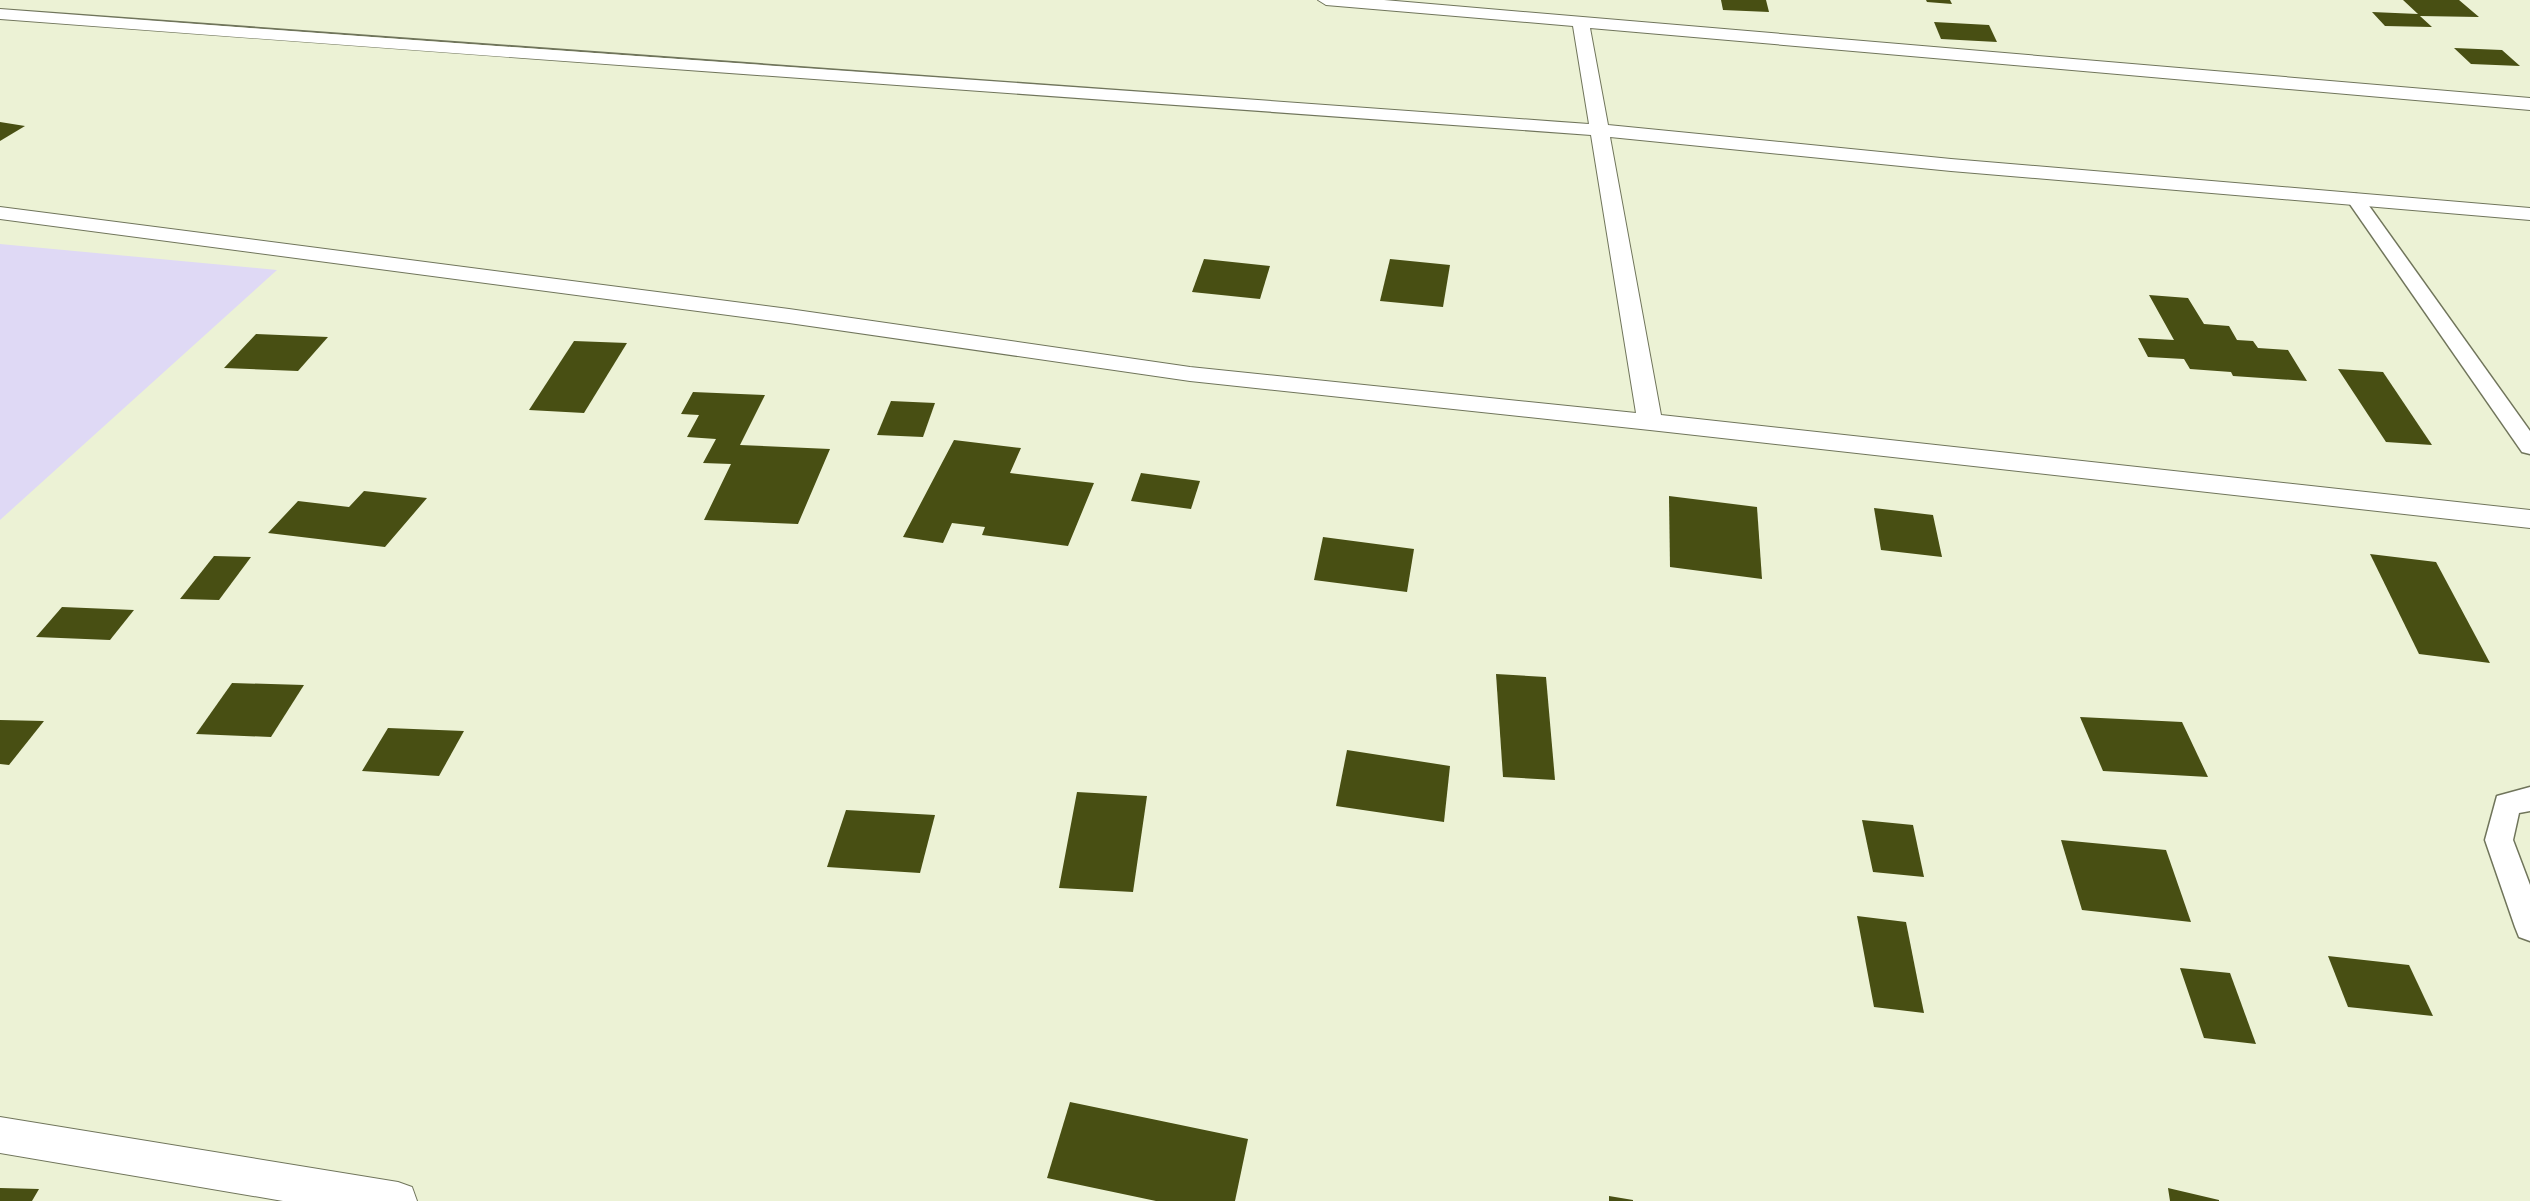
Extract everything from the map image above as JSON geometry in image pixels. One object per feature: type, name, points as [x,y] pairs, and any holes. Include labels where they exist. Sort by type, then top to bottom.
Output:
[{"type":"street","points":[[1326,0],[2530,104]]},
{"type":"street","points":[[0,14],[476,51],[871,76],[1599,130],[1951,165],[2530,214]]},
{"type":"street","points":[[1581,23],[1650,422]]},
{"type":"street","points":[[0,213],[789,316],[1190,374],[1650,422],[2530,519]]},
{"type":"street","points":[[0,1135],[398,1201]]},
{"type":"lane","points":[[2356,200],[2530,447]]},
{"type":"lane","points":[[2530,799],[2507,804],[2499,840],[2530,927]]},
{"type":"shaded area","points":[[0,244],[277,270],[0,520]]},
{"type":"building","points":[[1721,0],[1766,0],[1769,12],[1723,10]]},
{"type":"building","points":[[1926,0],[1950,0],[1952,4],[1927,2]]},
{"type":"building","points":[[2403,0],[2459,0],[2479,17],[2420,16],[2432,27],[2385,26],[2372,12],[2418,14]]},
{"type":"building","points":[[1934,22],[1989,25],[1997,42],[1941,39]]},
{"type":"building","points":[[2454,48],[2502,50],[2520,66],[2471,64]]},
{"type":"building","points":[[0,122],[25,126],[0,141]]},
{"type":"building","points":[[1204,259],[1270,266],[1260,299],[1192,292]]},
{"type":"building","points":[[1390,259],[1450,265],[1443,307],[1380,301]]},
{"type":"building","points":[[2149,295],[2188,298],[2204,324],[2229,326],[2237,340],[2253,341],[2258,348],[2288,350],[2307,381],[2233,376],[2231,372],[2190,369],[2184,359],[2148,357],[2138,338],[2174,340]]},
{"type":"building","points":[[256,334],[328,337],[298,371],[224,368]]},
{"type":"building","points":[[574,341],[627,343],[584,413],[529,410]]},
{"type":"building","points":[[2338,369],[2383,372],[2432,445],[2386,442]]},
{"type":"building","points":[[693,392],[765,395],[740,445],[830,449],[798,524],[704,520],[731,464],[703,463],[716,439],[687,437],[699,415],[681,414]]},
{"type":"building","points":[[891,401],[935,403],[923,437],[877,435]]},
{"type":"building","points":[[954,440],[1021,448],[1010,473],[1094,483],[1068,546],[982,535],[985,527],[952,523],[943,543],[903,537]]},
{"type":"building","points":[[1141,473],[1200,481],[1191,509],[1131,501]]},
{"type":"building","points":[[364,491],[427,498],[385,547],[268,533],[298,501],[349,507]]},
{"type":"building","points":[[1669,496],[1757,507],[1762,579],[1670,567]]},
{"type":"building","points":[[1874,508],[1933,515],[1942,557],[1881,550]]},
{"type":"building","points":[[1323,537],[1414,549],[1407,592],[1314,580]]},
{"type":"building","points":[[2370,554],[2436,562],[2490,663],[2419,654]]},
{"type":"building","points":[[214,556],[251,557],[219,600],[180,599]]},
{"type":"building","points":[[62,607],[134,610],[110,640],[36,637]]},
{"type":"building","points":[[1496,674],[1546,677],[1555,780],[1503,777]]},
{"type":"building","points":[[232,683],[304,685],[271,737],[196,734]]},
{"type":"building","points":[[2080,717],[2182,722],[2208,777],[2103,771]]},
{"type":"building","points":[[0,720],[44,721],[9,765],[0,764]]},
{"type":"building","points":[[388,728],[464,731],[439,776],[362,771]]},
{"type":"building","points":[[1347,750],[1450,766],[1444,822],[1336,806]]},
{"type":"building","points":[[1077,792],[1147,796],[1133,892],[1059,888]]},
{"type":"building","points":[[846,810],[935,815],[920,873],[827,867]]},
{"type":"building","points":[[1862,820],[1913,825],[1924,877],[1873,872]]},
{"type":"building","points":[[2061,840],[2166,850],[2191,922],[2082,910]]},
{"type":"building","points":[[1857,916],[1906,922],[1924,1013],[1874,1007]]},
{"type":"building","points":[[2328,956],[2409,965],[2433,1016],[2348,1007]]},
{"type":"building","points":[[2180,968],[2230,973],[2256,1044],[2204,1038]]},
{"type":"building","points":[[1070,1102],[1248,1139],[1235,1201],[1156,1201],[1047,1178]]},
{"type":"building","points":[[0,1188],[39,1189],[32,1201],[0,1201]]},
{"type":"building","points":[[2168,1188],[2219,1200],[2219,1201],[2170,1201]]},
{"type":"building","points":[[1609,1196],[1633,1200],[1633,1201],[1609,1201]]}]
